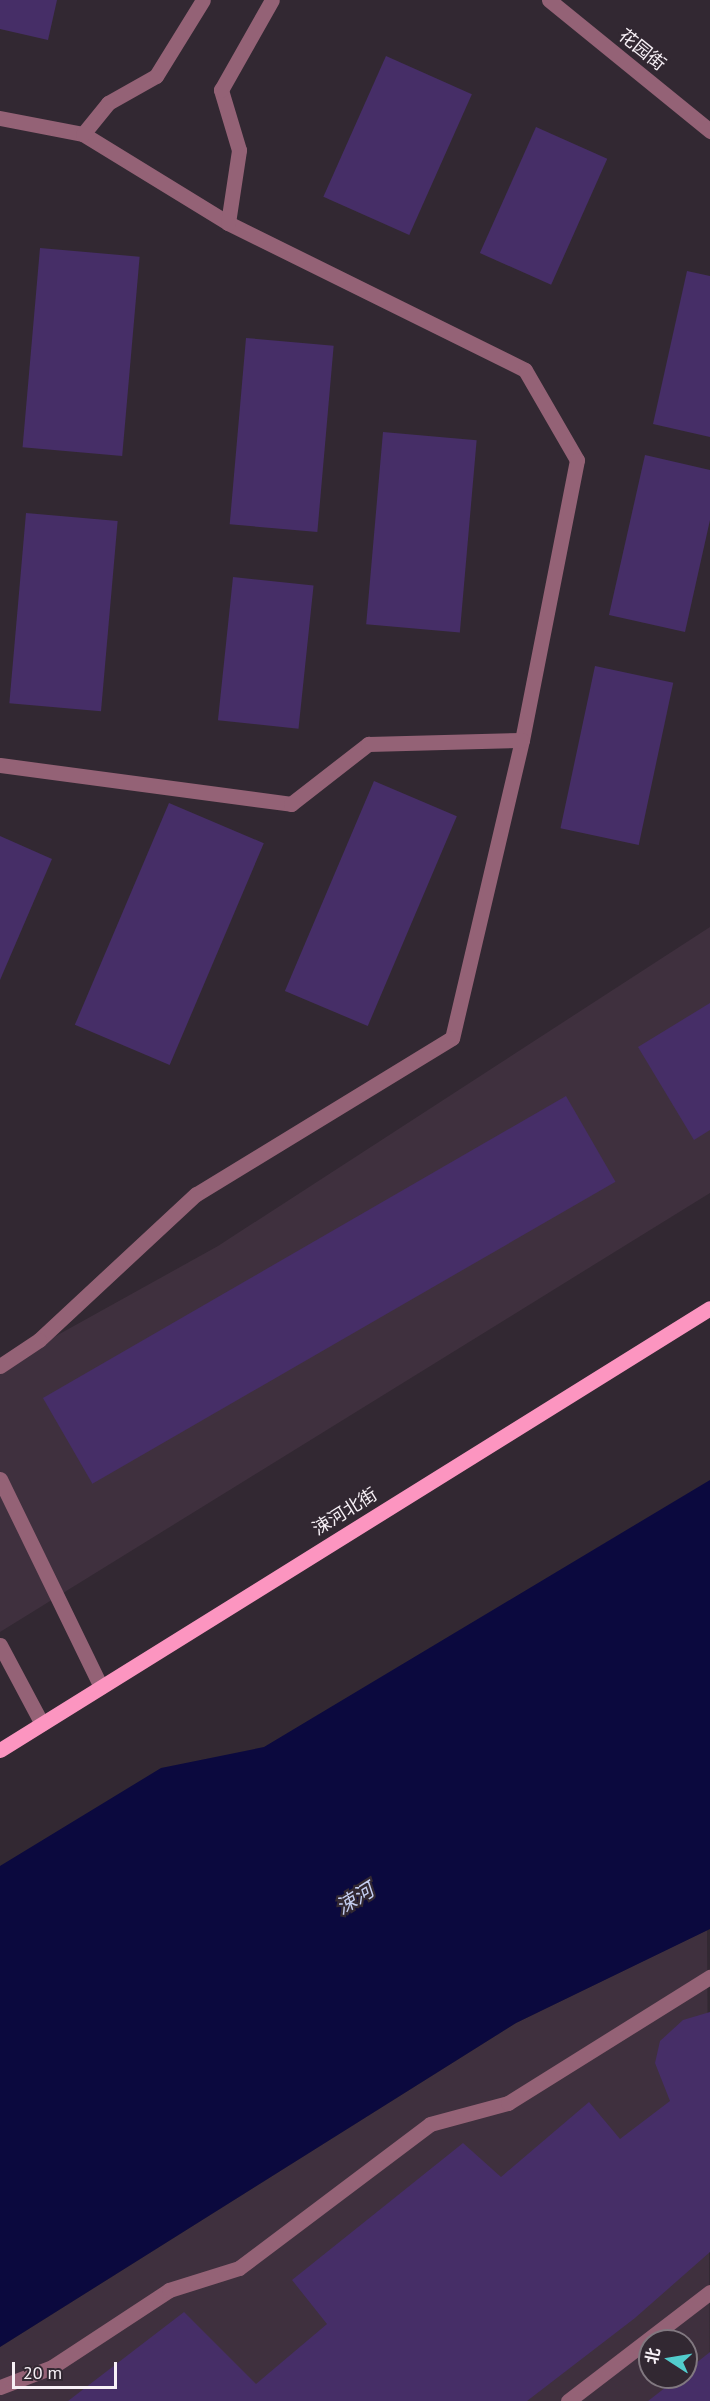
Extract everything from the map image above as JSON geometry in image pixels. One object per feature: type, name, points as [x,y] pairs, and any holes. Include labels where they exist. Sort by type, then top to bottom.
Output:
[{"type":"main road","name":"涑河北街","points":[[0,1750],[710,1308]]},
{"type":"street","points":[[83,134],[108,103],[156,76],[203,0]]},
{"type":"street","points":[[228,223],[239,150],[221,90],[272,0]]},
{"type":"street","name":"花园街","points":[[549,0],[710,130]]},
{"type":"street","points":[[0,118],[83,134],[228,223],[525,370],[577,460],[522,741],[452,1038],[196,1194],[39,1340],[0,1366]]},
{"type":"street","points":[[0,765],[291,804],[368,744],[522,741]]},
{"type":"street","points":[[0,1479],[101,1687]]},
{"type":"street","points":[[0,1645],[42,1724]]},
{"type":"street","points":[[0,2387],[52,2367],[169,2290],[239,2268],[430,2124],[508,2103],[710,1977]]},
{"type":"street","points":[[568,2401],[710,2292]]},
{"type":"shaded area","points":[[710,927],[710,1193],[0,1632],[0,1367],[218,1246]]},
{"type":"shaded area","points":[[707,1930],[710,2401],[0,2401],[0,2347],[516,2023]]},
{"type":"water","name":"涑河","points":[[710,1480],[710,1929],[516,2023],[0,2347],[0,1866],[161,1768],[264,1747]]},
{"type":"building","points":[[0,0],[57,0],[48,40],[0,29]]},
{"type":"building","points":[[386,56],[472,94],[409,235],[323,197]]},
{"type":"building","points":[[536,127],[607,159],[551,285],[480,253]]},
{"type":"building","points":[[40,248],[140,257],[122,456],[23,447]]},
{"type":"building","points":[[687,271],[710,276],[710,437],[653,424]]},
{"type":"building","points":[[246,338],[334,346],[317,532],[230,524]]},
{"type":"building","points":[[383,432],[477,440],[460,632],[366,624]]},
{"type":"building","points":[[645,455],[710,470],[710,520],[685,632],[609,615]]},
{"type":"building","points":[[26,513],[118,521],[101,711],[9,703]]},
{"type":"building","points":[[233,577],[314,585],[299,729],[218,720]]},
{"type":"building","points":[[595,666],[673,683],[639,845],[560,828]]},
{"type":"building","points":[[374,781],[457,816],[368,1026],[285,991]]},
{"type":"building","points":[[169,803],[264,843],[170,1065],[75,1025]]},
{"type":"building","points":[[0,836],[52,859],[0,980]]},
{"type":"building","points":[[710,1003],[710,1130],[694,1140],[638,1047]]},
{"type":"building","points":[[566,1096],[616,1182],[92,1484],[43,1398]]},
{"type":"building","points":[[710,2012],[710,2252],[635,2318],[527,2401],[68,2401],[184,2312],[256,2384],[327,2324],[292,2280],[463,2143],[501,2177],[589,2102],[620,2139],[670,2101],[655,2063],[660,2041],[683,2020]]},
{"type":"building","points":[[710,2352],[710,2401],[648,2401],[664,2389],[698,2389],[698,2362]]}]
